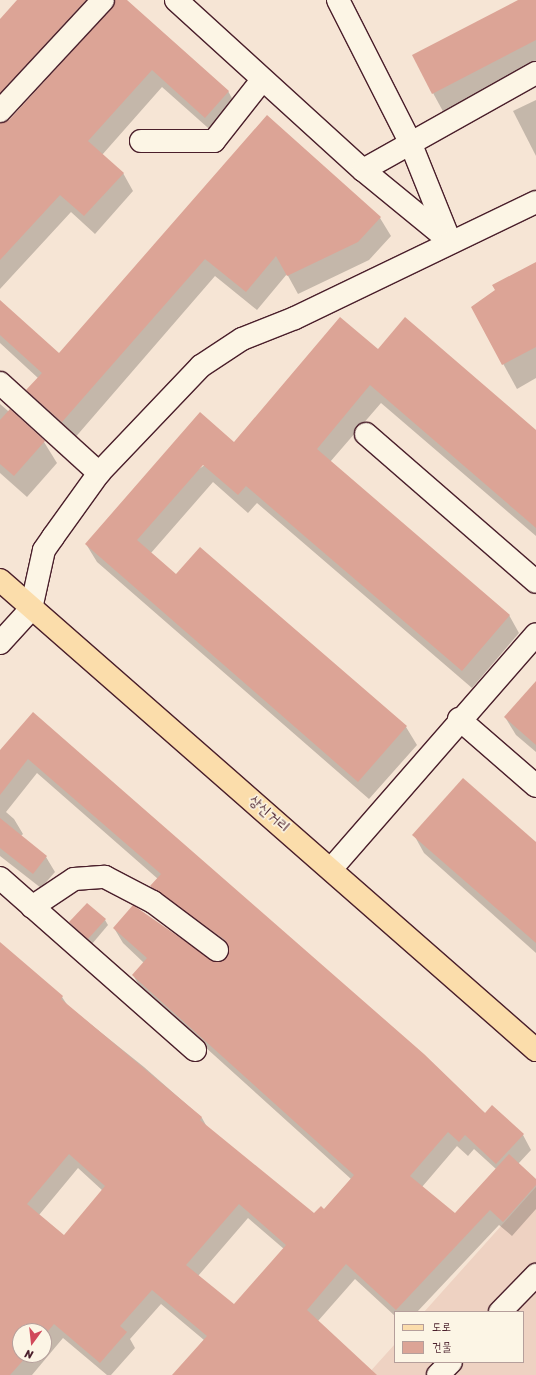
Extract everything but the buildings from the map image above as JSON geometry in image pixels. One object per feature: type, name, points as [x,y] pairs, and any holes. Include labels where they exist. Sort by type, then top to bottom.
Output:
[{"type":"main road","name":"상신거리","points":[[0,580],[31,609],[332,868],[536,1050]]},
{"type":"street","points":[[0,111],[104,0]]},
{"type":"street","points":[[176,0],[262,80],[363,170],[451,242]]},
{"type":"street","points":[[338,0],[410,142],[451,242]]},
{"type":"street","points":[[363,170],[410,142],[536,73]]},
{"type":"street","points":[[141,141],[214,140],[262,80]]},
{"type":"street","points":[[0,643],[31,609],[44,550],[99,473],[201,366],[242,339],[295,318],[536,202]]},
{"type":"street","points":[[0,383],[99,473]]},
{"type":"street","points":[[366,434],[536,582]]},
{"type":"street","points":[[332,868],[459,719],[536,634]]},
{"type":"street","points":[[459,719],[536,786]]},
{"type":"street","points":[[0,878],[195,1050]]},
{"type":"street","points":[[32,907],[74,879],[105,878],[153,902],[217,950]]},
{"type":"street","points":[[501,1311],[536,1275]]},
{"type":"street","points":[[438,1375],[450,1363]]},
{"type":"shaded area","points":[[536,1187],[536,1375],[367,1375],[394,1345],[394,1363],[524,1363],[524,1311],[425,1311]]}]
